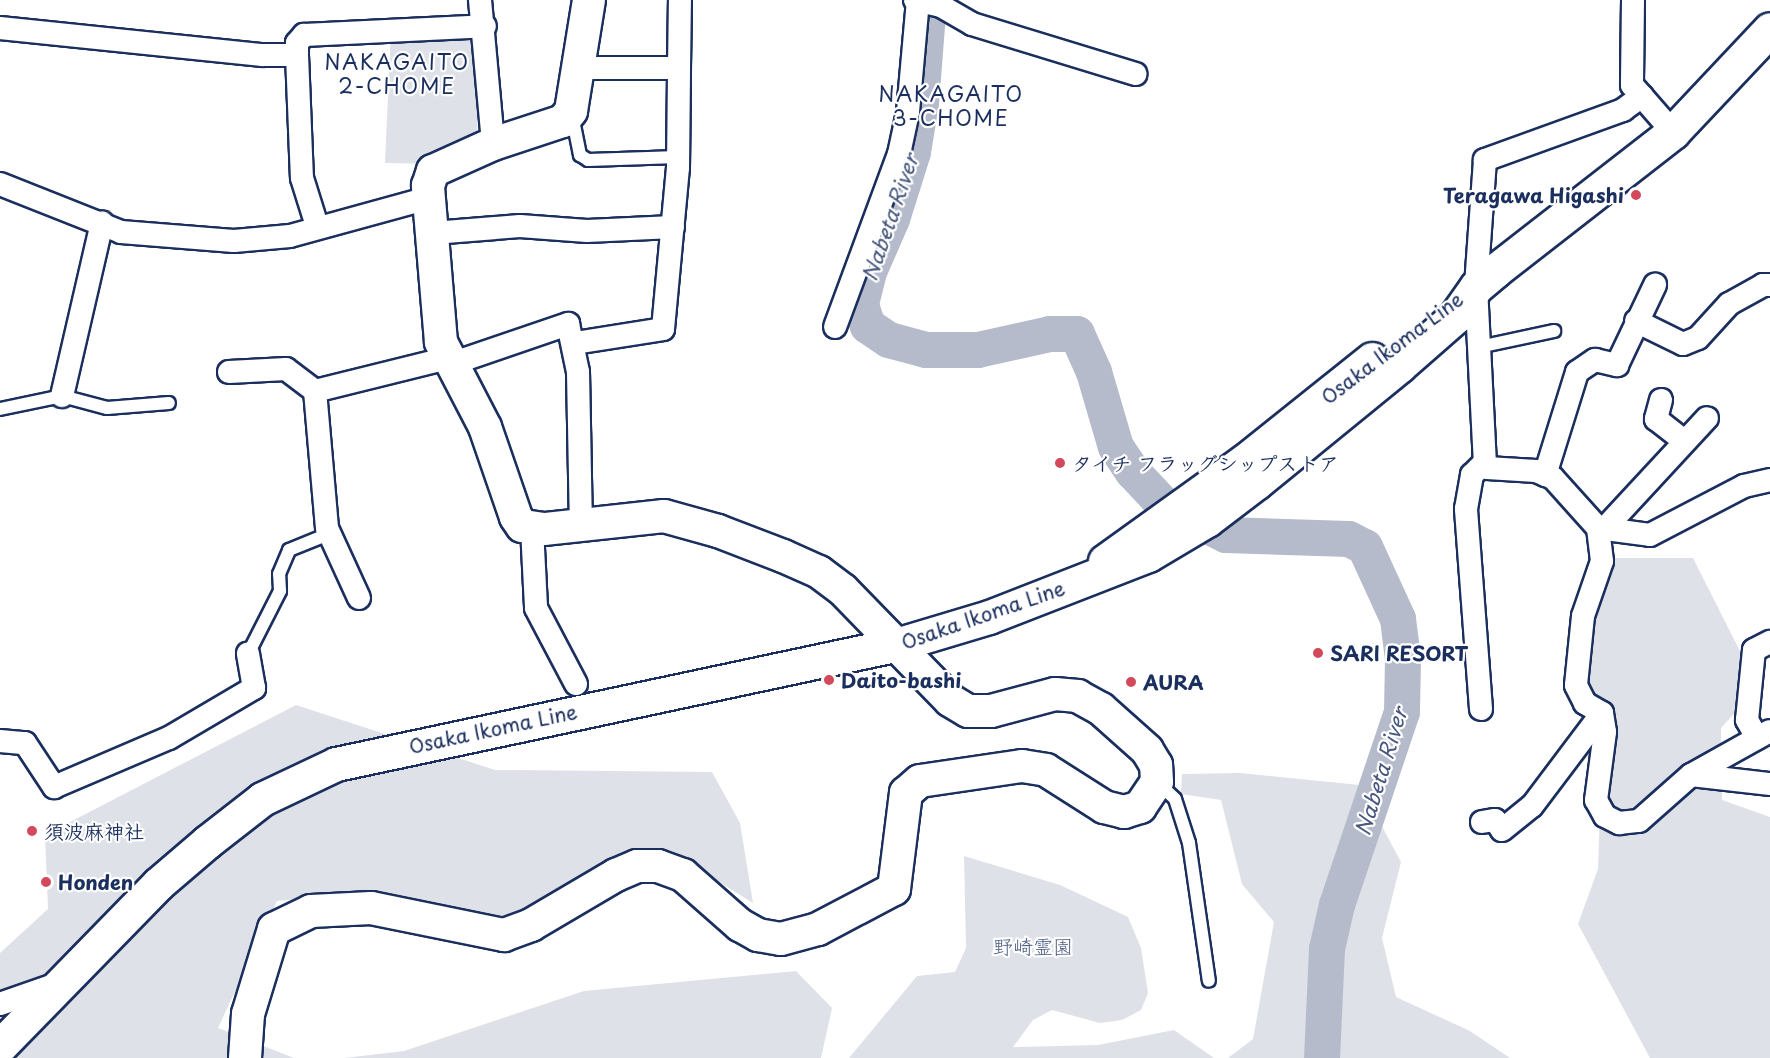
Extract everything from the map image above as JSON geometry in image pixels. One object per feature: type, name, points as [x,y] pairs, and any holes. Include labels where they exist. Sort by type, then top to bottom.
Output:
[{"type":"main road","points":[[245,1058],[248,1014],[274,928],[311,911],[371,908],[504,935],[531,925],[616,875],[637,866],[658,866],[683,875],[740,925],[758,935],[781,939],[818,929],[894,889],[906,793],[920,781],[1022,766],[1046,770],[1104,807],[1124,812],[1140,807],[1157,782],[1156,765],[1147,750],[1101,709],[1078,696],[1055,694],[991,711],[968,711],[950,700],[899,644],[819,572],[753,544],[664,516],[532,528],[522,526],[516,517],[485,427],[449,361],[437,318],[438,265],[428,198],[433,171],[493,144],[563,122],[571,111],[580,68],[589,0]]},
{"type":"main road","name":"Osaka Ikoma Line","points":[[0,1046],[158,884],[216,835],[262,799],[336,764],[899,644],[989,617],[1078,583],[1142,546],[1207,520],[1250,472],[1455,317],[1476,287],[1673,132],[1770,29]]},
{"type":"street","points":[[480,0],[493,144]]},
{"type":"street","points":[[575,343],[663,329],[678,157],[680,0]]},
{"type":"street","points":[[1633,0],[1632,85],[1673,132]]},
{"type":"street","points":[[835,327],[898,154],[908,112],[917,1],[941,3],[972,24],[1136,74]]},
{"type":"street","points":[[317,226],[302,178],[297,43],[304,35],[484,26]]},
{"type":"street","points":[[0,28],[166,48],[297,55]]},
{"type":"street","points":[[580,68],[679,68]]},
{"type":"street","points":[[1642,96],[1623,110],[1485,160],[1476,287],[1485,462],[1487,468],[1545,474],[1553,478],[1603,527],[1650,535],[1744,486],[1770,480]]},
{"type":"street","points":[[0,184],[121,232],[143,236],[234,242],[290,236],[317,226],[428,198]]},
{"type":"street","points":[[62,396],[102,224]]},
{"type":"street","points":[[433,233],[520,226],[587,231],[673,227]]},
{"type":"street","points":[[1545,474],[1577,372],[1595,360],[1617,365],[1655,285]]},
{"type":"street","points":[[1636,321],[1683,344],[1698,338],[1729,304],[1763,285],[1770,285]]},
{"type":"street","points":[[315,391],[449,361],[568,324],[575,343],[581,524]]},
{"type":"street","points":[[229,372],[286,369],[315,391],[327,528],[359,598]]},
{"type":"street","points":[[1661,400],[1656,419],[1683,441]]},
{"type":"street","points":[[1602,713],[1585,703],[1576,685],[1583,616],[1602,561],[1603,527],[1707,418]]},
{"type":"street","points":[[1481,709],[1466,509],[1472,475],[1485,462]]},
{"type":"street","points":[[532,528],[536,608],[576,684]]},
{"type":"street","points":[[1602,713],[1605,732],[1596,800],[1605,816],[1619,823],[1640,821],[1691,775],[1763,735],[1747,720],[1754,650],[1770,642]]},
{"type":"street","points":[[0,741],[25,743],[54,787],[169,738],[254,688],[248,654]]},
{"type":"street","points":[[1482,822],[1496,820],[1502,830],[1532,806],[1602,713]]},
{"type":"street","points":[[1691,775],[1770,784]]},
{"type":"street","points":[[0,1004],[58,984]]},
{"type":"lane","points":[[571,111],[580,155],[588,160],[678,157]]},
{"type":"lane","points":[[1479,347],[1554,331]]},
{"type":"lane","points":[[0,409],[62,396],[108,408],[169,403]]},
{"type":"lane","points":[[248,654],[280,591],[279,574],[289,550],[322,537],[327,528]]},
{"type":"lane","points":[[1157,782],[1175,799],[1189,843],[1209,981]]},
{"type":"green space","points":[[391,28],[472,38],[479,44],[477,142],[435,164],[385,163]]},
{"type":"green space","points":[[1610,558],[1693,558],[1758,687],[1721,728],[1722,800],[1770,817],[1770,1058],[1650,1058],[1578,924],[1598,869],[1601,781],[1586,651]]},
{"type":"green space","points":[[296,705],[495,770],[712,772],[740,823],[753,903],[676,855],[629,859],[511,923],[321,897],[277,901],[218,1028],[294,1058],[0,1058],[0,953],[48,909],[45,835]]},
{"type":"green space","points":[[1240,773],[1360,785],[1401,862],[1382,938],[1396,997],[1470,1031],[1510,1058],[1228,1058],[1253,1039],[1274,922],[1242,884],[1221,800],[1181,794],[1182,774]]},
{"type":"green space","name":"野崎霊園","points":[[964,856],[1060,885],[1128,917],[1141,948],[1148,993],[1141,1010],[1122,1020],[1100,1023],[1052,1010],[1033,1020],[1013,1047],[1098,1045],[1174,1030],[1214,1058],[849,1058],[917,976],[955,972],[966,948]]},
{"type":"green space","points":[[796,971],[832,1008],[821,1058],[344,1058],[404,1051],[584,991]]},
{"type":"waterway","name":"Nabeta River","points":[[929,0],[921,103],[913,152],[892,219],[869,272],[861,305],[868,326],[889,340],[926,350],[978,350],[1050,334],[1077,334],[1094,372],[1116,447],[1133,472],[1164,505],[1226,535],[1349,539],[1365,547],[1398,619],[1403,659],[1402,712],[1337,905],[1327,949],[1322,1058]]},
{"type":"place","name":"Teragawa Higashi","points":[[1636,195]]},
{"type":"place","name":"タイチ フラッグシップストア","points":[[1060,463]]},
{"type":"place","name":"SARI RESORT","points":[[1318,653]]},
{"type":"place","name":"Daito-bashi","points":[[829,680]]},
{"type":"place","name":"AURA","points":[[1131,682]]},
{"type":"place","name":"須波麻神社","points":[[32,831]]},
{"type":"place","name":"Honden","points":[[46,882]]},
{"type":"district","name":"NAKAGAITO 2-CHOME","points":[[397,73]]},
{"type":"district","name":"NAKAGAITO 3-CHOME","points":[[951,105]]}]
